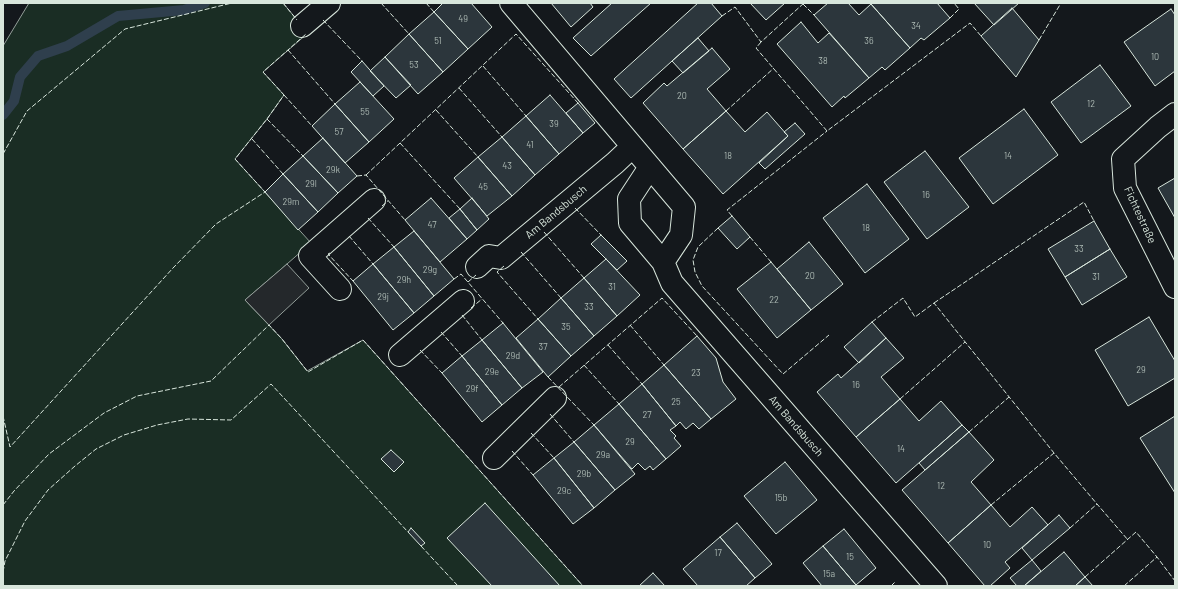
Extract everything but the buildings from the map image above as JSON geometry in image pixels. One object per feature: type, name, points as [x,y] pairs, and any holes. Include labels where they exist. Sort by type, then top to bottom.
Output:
[{"type":"street","points":[[302,26],[329,3]]},
{"type":"street","points":[[511,3],[684,207],[681,235],[663,262]]},
{"type":"street","name":"Fichtestraße","points":[[1175,114],[1158,127],[1123,159],[1126,188],[1175,287]]},
{"type":"street","name":"Am Bandsbusch","points":[[477,266],[489,256],[501,258],[615,163],[632,147]]},
{"type":"street","name":"Am Bandsbusch","points":[[650,167],[628,199],[630,223],[663,262],[672,283],[936,586]]},
{"type":"street","points":[[340,289],[310,256],[374,200]]},
{"type":"street","points":[[400,355],[463,301]]},
{"type":"street","points":[[494,458],[555,398]]},
{"type":"green space","points":[[29,3],[283,3],[308,33],[263,72],[284,95],[235,159],[311,243],[245,300],[282,339],[307,371],[363,340],[583,586],[3,586],[3,46]]},
{"type":"shaded area","points":[[287,264],[309,288],[269,325],[245,300]]},
{"type":"waterway","points":[[3,115],[14,101],[20,77],[38,56],[67,46],[118,16],[184,10],[205,3]]},
{"type":"fence","points":[[3,154],[27,111],[125,29],[232,3]]},
{"type":"fence","points":[[283,3],[297,20]]},
{"type":"fence","points":[[381,3],[409,34]]},
{"type":"fence","points":[[426,3],[434,12]]},
{"type":"fence","points":[[722,16],[735,7],[761,42],[804,3]]},
{"type":"fence","points":[[950,18],[959,9],[954,3]]},
{"type":"fence","points":[[1039,40],[1061,3]]},
{"type":"fence","points":[[803,4],[814,15]]},
{"type":"fence","points":[[323,20],[362,61]]},
{"type":"fence","points":[[761,42],[756,48],[827,131],[970,23],[981,36]]},
{"type":"fence","points":[[3,416],[10,447],[173,268],[216,224],[265,192],[235,159],[284,95],[263,72],[306,34]]},
{"type":"fence","points":[[366,175],[516,34],[578,103]]},
{"type":"fence","points":[[288,50],[335,104]]},
{"type":"fence","points":[[483,66],[526,116]]},
{"type":"fence","points":[[726,111],[774,68]]},
{"type":"fence","points":[[459,88],[502,137]]},
{"type":"fence","points":[[284,95],[312,126]]},
{"type":"fence","points":[[436,110],[478,157]]},
{"type":"fence","points":[[267,119],[303,156]]},
{"type":"fence","points":[[732,216],[727,210],[827,131]]},
{"type":"fence","points":[[252,139],[283,174]]},
{"type":"fence","points":[[400,143],[460,209]]},
{"type":"fence","points":[[357,176],[366,175],[405,220]]},
{"type":"fence","points":[[382,206],[388,201]]},
{"type":"fence","points":[[934,303],[1084,202],[1094,221]]},
{"type":"fence","points":[[575,208],[601,235]]},
{"type":"fence","points":[[368,218],[394,247]]},
{"type":"fence","points":[[718,228],[698,247],[693,260],[695,272],[702,286],[783,374],[829,335]]},
{"type":"fence","points":[[544,232],[584,278]]},
{"type":"fence","points":[[349,236],[373,264]]},
{"type":"fence","points":[[750,237],[771,262]]},
{"type":"fence","points":[[521,252],[561,298]]},
{"type":"fence","points":[[330,253],[328,254],[353,281]]},
{"type":"fence","points":[[504,266],[497,272],[538,319]]},
{"type":"fence","points":[[454,279],[461,274],[503,323]]},
{"type":"fence","points":[[468,282],[476,275]]},
{"type":"fence","points":[[559,387],[662,298],[697,336]]},
{"type":"fence","points":[[872,322],[903,298],[915,317],[934,303],[1054,453],[1097,504]]},
{"type":"fence","points":[[471,308],[482,299]]},
{"type":"fence","points":[[462,315],[482,340]]},
{"type":"fence","points":[[3,505],[14,491],[49,454],[104,413],[137,396],[211,381],[269,325],[308,372],[363,340],[583,586]]},
{"type":"fence","points":[[630,325],[664,365]]},
{"type":"fence","points":[[441,332],[462,356]]},
{"type":"fence","points":[[900,399],[965,342]]},
{"type":"fence","points":[[608,345],[642,384]]},
{"type":"fence","points":[[420,350],[442,373]]},
{"type":"fence","points":[[584,365],[619,404]]},
{"type":"fence","points":[[548,377],[594,425]]},
{"type":"fence","points":[[3,572],[5,561],[25,521],[48,490],[96,449],[124,435],[157,425],[188,419],[231,420],[271,384],[408,532]]},
{"type":"fence","points":[[969,432],[1009,397]]},
{"type":"fence","points":[[550,414],[574,442]]},
{"type":"fence","points":[[531,433],[554,458]]},
{"type":"fence","points":[[512,451],[533,475]]},
{"type":"fence","points":[[991,505],[1054,453]]},
{"type":"fence","points":[[1070,528],[1097,504],[1128,540]]},
{"type":"fence","points":[[1085,577],[1136,532],[1157,557]]},
{"type":"fence","points":[[421,546],[458,586]]},
{"type":"fence","points":[[1124,586],[1157,557],[1175,581]]},
{"type":"fence","points":[[891,586],[895,582]]}]
